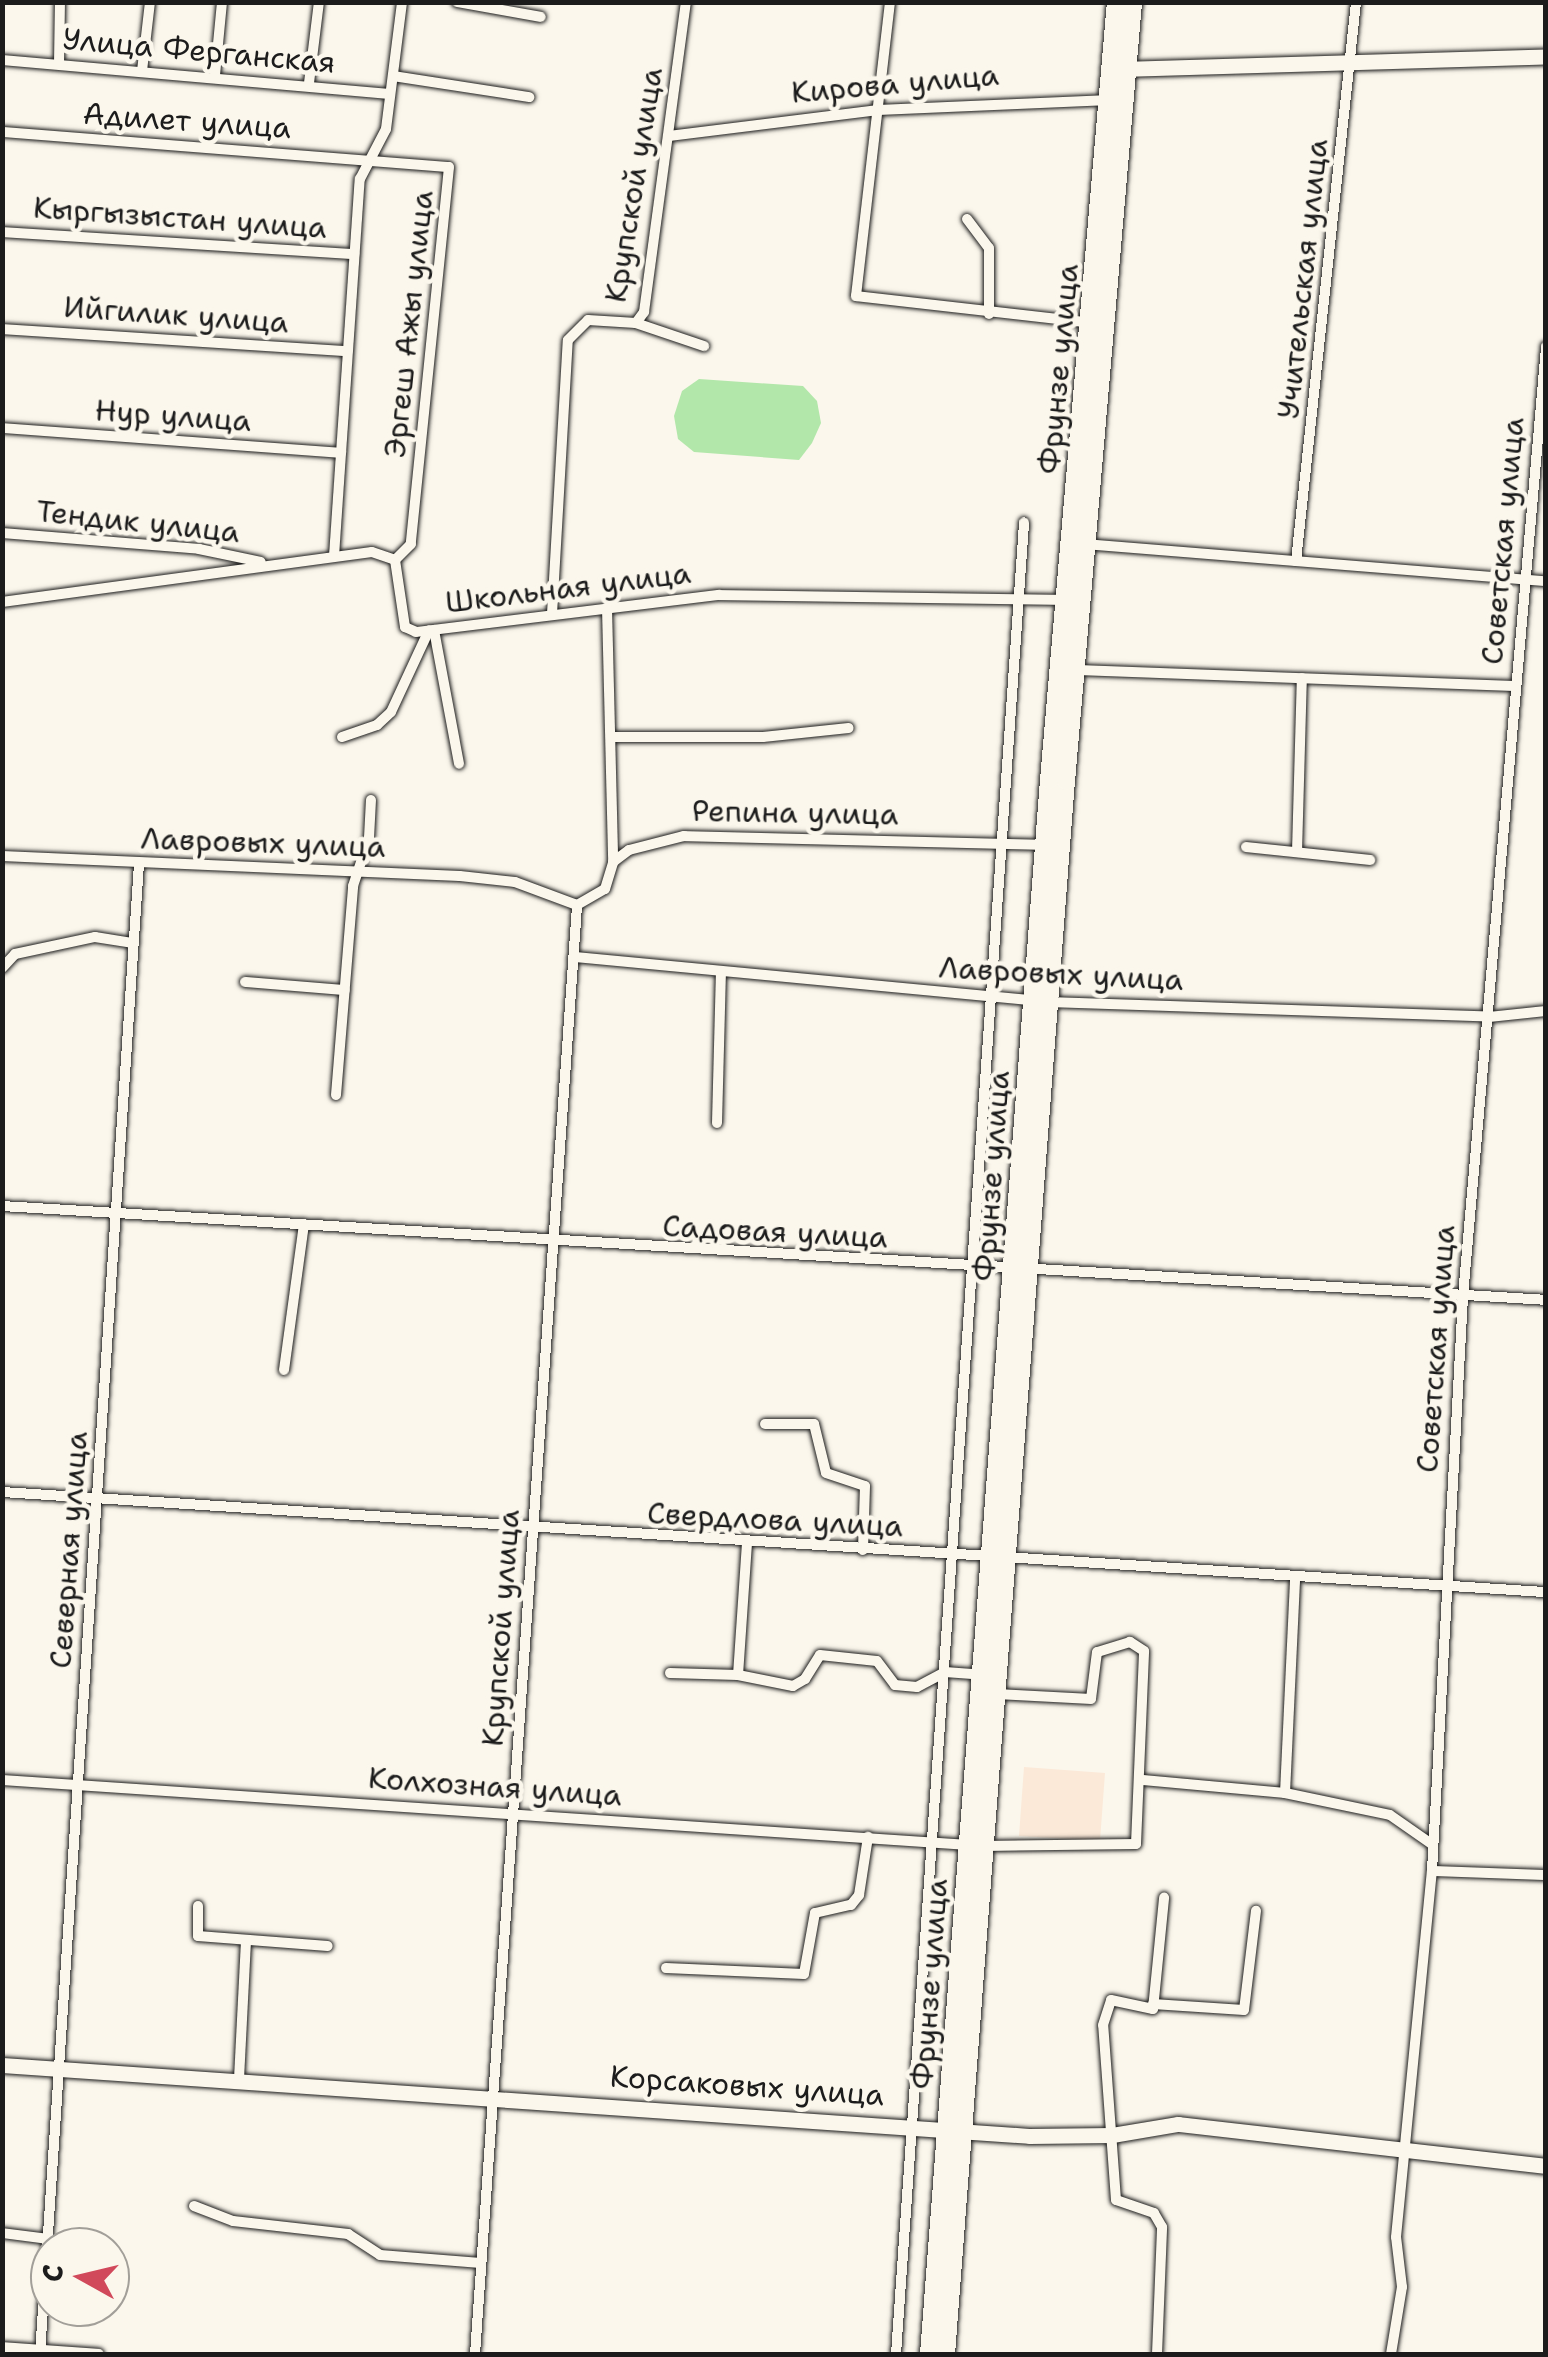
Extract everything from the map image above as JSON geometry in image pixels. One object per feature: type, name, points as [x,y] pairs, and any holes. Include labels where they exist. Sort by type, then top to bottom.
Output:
[{"type":"main road","name":"Фрунзе улица","points":[[1040,1002],[1044,845],[1074,600],[1118,100],[1116,2]]},
{"type":"main road","name":"Фрунзе улица","points":[[1120,69],[1133,2]]},
{"type":"main road","name":"Фрунзе улица","points":[[928,2354],[954,2129],[993,1682],[1040,1002],[1076,670],[1074,600]]},
{"type":"main road","name":"Фрунзе улица","points":[[946,2354],[954,2129]]},
{"type":"street","points":[[58,64],[60,2]]},
{"type":"street","points":[[142,71],[150,2]]},
{"type":"street","points":[[214,75],[222,2]]},
{"type":"street","points":[[309,84],[318,2]]},
{"type":"street","points":[[334,556],[362,166],[386,129],[402,2]]},
{"type":"street","points":[[457,2],[541,17]]},
{"type":"street","name":"Крупской улица","points":[[552,614],[568,340],[588,320],[636,324],[644,312],[686,2]]},
{"type":"street","points":[[890,2],[856,296],[862,300],[1098,324]]},
{"type":"street","name":"Учительская улица","points":[[1296,561],[1356,2]]},
{"type":"street","points":[[1120,69],[1350,66],[1546,56]]},
{"type":"street","name":"Улица Ферганская","points":[[2,60],[214,75],[390,94]]},
{"type":"street","points":[[393,76],[529,97]]},
{"type":"street","name":"Кирова улица","points":[[669,136],[878,110],[1118,100]]},
{"type":"street","name":"Адилет улица","points":[[2,132],[368,159]]},
{"type":"street","name":"Эргеш Ажы улица","points":[[368,159],[449,167],[411,544],[395,560]]},
{"type":"street","points":[[966,218],[989,248],[989,314]]},
{"type":"street","name":"Кыргызыстан улица","points":[[2,232],[354,254]]},
{"type":"street","points":[[636,324],[704,346]]},
{"type":"street","name":"Ийгилик улица","points":[[2,329],[346,351]]},
{"type":"street","name":"Советская улица","points":[[1391,2354],[1402,2287],[1396,2237],[1408,2151],[1432,1871],[1463,1296],[1546,346]]},
{"type":"street","name":"Нур улица","points":[[2,428],[341,453]]},
{"type":"street","points":[[896,2354],[928,1842],[955,1555],[1024,522]]},
{"type":"street","name":"Тендик улица","points":[[2,533],[199,548],[267,564]]},
{"type":"street","points":[[1079,544],[1546,581]]},
{"type":"street","points":[[2,602],[334,556],[372,552],[395,560]]},
{"type":"street","name":"Школьная улица","points":[[395,560],[405,627],[431,630],[718,596],[1074,600]]},
{"type":"street","points":[[607,608],[613,862]]},
{"type":"street","points":[[342,737],[376,726],[391,712],[431,630]]},
{"type":"street","points":[[431,630],[459,764]]},
{"type":"street","points":[[1076,670],[1516,686]]},
{"type":"street","points":[[1297,852],[1302,678]]},
{"type":"street","points":[[611,737],[764,737],[848,728]]},
{"type":"street","points":[[336,1095],[354,886],[362,870],[371,800]]},
{"type":"street","name":"Репина улица","points":[[577,905],[605,889],[613,862],[644,842],[684,836],[1044,845]]},
{"type":"street","points":[[1246,846],[1370,860]]},
{"type":"street","name":"Лавровых улица","points":[[2,856],[362,870],[515,882],[577,905]]},
{"type":"street","name":"Северная улица","points":[[49,2227],[139,864]]},
{"type":"street","name":"Крупской улица","points":[[475,2354],[577,905]]},
{"type":"street","points":[[2,968],[15,954],[96,937],[134,943]]},
{"type":"street","name":"Лавровых улица","points":[[575,956],[1040,1002],[1489,1017],[1546,1012]]},
{"type":"street","points":[[718,1123],[721,972]]},
{"type":"street","points":[[245,982],[345,990]]},
{"type":"street","name":"Садовая улица","points":[[2,1206],[116,1210],[556,1244],[1546,1300]]},
{"type":"street","points":[[284,1370],[304,1224]]},
{"type":"street","points":[[765,1424],[814,1424],[826,1473],[866,1486],[863,1550]]},
{"type":"street","name":"Свердлова улица","points":[[2,1492],[530,1530],[1546,1592]]},
{"type":"street","points":[[738,1675],[747,1544]]},
{"type":"street","points":[[1285,1793],[1295,1577]]},
{"type":"street","points":[[670,1673],[738,1675],[793,1686],[805,1680],[820,1655],[877,1661],[895,1685],[928,1684],[945,1672],[1090,1699],[1097,1652],[1130,1642],[1144,1652],[1147,1667],[1139,1695],[1144,1780],[1136,1844],[976,1845]]},
{"type":"street","name":"Колхозная улица","points":[[2,1780],[976,1845]]},
{"type":"street","points":[[1144,1780],[1285,1793],[1390,1814],[1433,1845]]},
{"type":"street","points":[[666,1968],[804,1974],[816,1912],[850,1904],[859,1895],[868,1837]]},
{"type":"street","points":[[1432,1871],[1546,1875]]},
{"type":"street","points":[[1157,2354],[1162,2227],[1154,2213],[1116,2200],[1104,2010],[1111,2000],[1126,2000],[1153,2009],[1164,1898]]},
{"type":"street","points":[[198,1906],[198,1936],[328,1946]]},
{"type":"street","points":[[1153,2004],[1244,2010],[1256,1911]]},
{"type":"street","points":[[239,2079],[246,1941]]},
{"type":"street","name":"Корсаковых улица","points":[[2,2065],[494,2094],[954,2129],[1112,2135],[1178,2124],[1546,2166]]},
{"type":"street","points":[[194,2206],[233,2221],[348,2234],[380,2254],[481,2263]]},
{"type":"street","points":[[2,2233],[30,2237]]},
{"type":"street","name":"Северная улица","points":[[40,2352],[42,2327]]},
{"type":"street","points":[[2,2348],[99,2354]]},
{"type":"shaded area","points":[[1024,1767],[1105,1773],[1100,1841],[1019,1836]]},
{"type":"green space","points":[[699,379],[803,386],[817,401],[821,423],[812,443],[799,460],[694,452],[678,439],[674,416],[682,391]]}]
